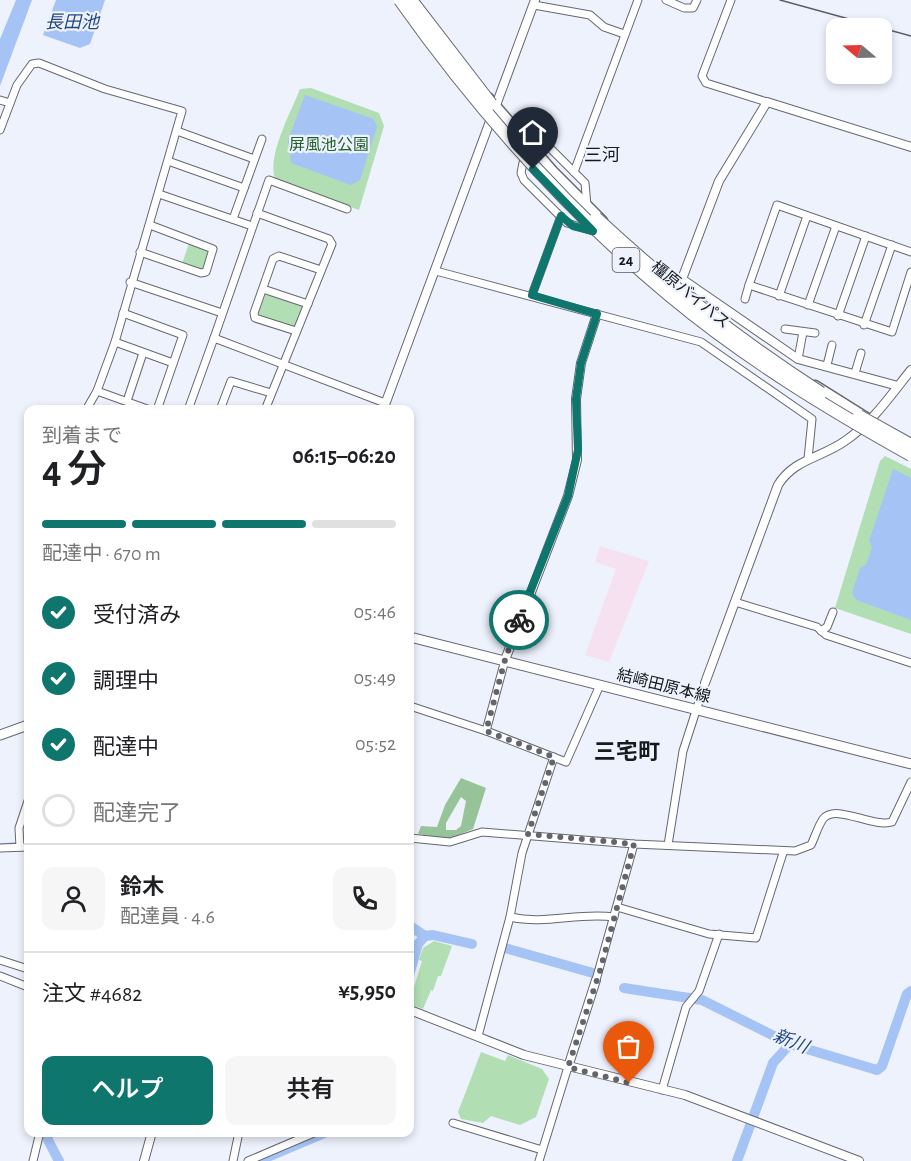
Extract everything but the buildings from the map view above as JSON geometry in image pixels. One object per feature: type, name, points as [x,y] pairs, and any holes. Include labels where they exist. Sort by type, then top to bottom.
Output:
[{"type":"highway","name":"橿原バイパス","points":[[399,0],[490,119],[593,231],[669,297],[731,345],[860,429],[911,456]]},
{"type":"highway","points":[[399,0],[492,119],[620,253],[670,296],[732,344],[783,379],[911,456]]},
{"type":"highway","name":"橿原バイパス","points":[[413,0],[514,129],[587,206],[678,288],[741,337],[871,421],[911,443]]},
{"type":"highway","points":[[413,0],[497,113],[552,174],[626,246],[676,290],[739,338],[836,402],[911,443]]},
{"type":"main road","name":"結崎田原本線","points":[[414,640],[505,660],[911,764]]},
{"type":"main road","points":[[0,735],[24,726]]},
{"type":"street","points":[[574,172],[638,0]]},
{"type":"street","points":[[666,0],[684,8],[693,8],[697,0]]},
{"type":"street","points":[[731,0],[702,76],[706,83],[911,147]]},
{"type":"street","points":[[384,405],[534,2],[590,15],[604,27],[624,34]]},
{"type":"street","points":[[0,130],[5,102],[32,64],[39,63],[105,89],[182,111],[150,225],[130,282],[115,342],[97,391],[89,405]]},
{"type":"street","points":[[767,102],[719,181],[682,279],[798,358],[898,386]]},
{"type":"street","points":[[514,129],[534,132],[574,172],[587,188],[587,206]]},
{"type":"street","points":[[177,131],[254,159]]},
{"type":"street","points":[[233,219],[262,139]]},
{"type":"street","points":[[524,158],[521,173],[524,180],[573,226],[593,231]]},
{"type":"street","points":[[168,161],[244,188]]},
{"type":"street","points":[[190,405],[269,180],[347,209]]},
{"type":"street","points":[[159,194],[252,226]]},
{"type":"street","points":[[745,299],[777,205],[911,252]]},
{"type":"street","points":[[257,213],[329,239],[332,244],[266,405]]},
{"type":"street","points":[[532,295],[561,216]]},
{"type":"street","points":[[779,296],[807,216]]},
{"type":"street","points":[[140,252],[201,273],[206,272],[213,249],[150,225]]},
{"type":"street","points":[[808,306],[836,226]]},
{"type":"street","points":[[838,316],[866,236]]},
{"type":"street","points":[[864,325],[892,245]]},
{"type":"street","points":[[296,331],[255,318],[254,313],[276,256],[321,270]]},
{"type":"street","points":[[436,271],[701,342],[812,419],[808,459]]},
{"type":"street","points":[[749,285],[864,325],[892,332],[911,272]]},
{"type":"street","points":[[130,282],[222,314]]},
{"type":"street","points":[[263,289],[308,304]]},
{"type":"street","points":[[123,313],[183,335],[159,405]]},
{"type":"street","points":[[486,731],[505,660],[568,496],[578,450],[576,399],[581,363],[597,314]]},
{"type":"street","points":[[785,329],[815,333]]},
{"type":"street","points":[[798,358],[803,332]]},
{"type":"street","points":[[214,338],[283,362],[382,405]]},
{"type":"street","points":[[115,342],[173,363]]},
{"type":"street","points":[[826,365],[832,345]]},
{"type":"street","points":[[127,400],[143,353]]},
{"type":"street","points":[[855,373],[861,353]]},
{"type":"street","points":[[668,845],[683,751],[705,683],[778,485],[786,472],[834,447],[871,421],[911,370]]},
{"type":"street","points":[[222,405],[231,381],[271,393]]},
{"type":"street","points":[[97,391],[138,405]]},
{"type":"street","points":[[735,602],[817,627],[821,631],[859,647],[911,663]]},
{"type":"street","points":[[821,631],[827,627],[833,612]]},
{"type":"street","points":[[414,707],[486,731],[566,762],[600,685]]},
{"type":"street","points":[[478,1036],[510,917],[522,854],[554,757]]},
{"type":"street","points":[[414,838],[450,842],[482,832],[783,853],[811,845],[823,819],[829,814],[838,812],[882,825],[892,822],[911,782]]},
{"type":"street","points":[[20,847],[19,828],[24,813]]},
{"type":"street","points":[[539,1161],[596,980],[634,844]]},
{"type":"street","points":[[0,848],[24,848]]},
{"type":"street","points":[[617,907],[709,934],[756,938],[783,853]]},
{"type":"street","points":[[510,917],[532,922],[588,916],[614,917]]},
{"type":"street","points":[[662,1090],[686,1007],[699,991],[719,934]]},
{"type":"street","points":[[0,960],[24,968]]},
{"type":"street","points":[[0,976],[24,985]]},
{"type":"street","points":[[414,1012],[524,1055],[685,1095],[859,1161]]},
{"type":"street","points":[[453,1123],[542,1150]]},
{"type":"street","points":[[33,1161],[39,1137]]},
{"type":"street","points":[[144,1161],[151,1137]]},
{"type":"street","points":[[233,1161],[238,1137]]},
{"type":"street","points":[[248,1161],[304,1137]]},
{"type":"shaded area","points":[[600,546],[649,561],[609,662],[585,655],[616,569],[595,562]]},
{"type":"green space","name":"屏風池公園","points":[[311,88],[379,113],[384,126],[359,210],[275,179],[274,158],[281,134],[300,89]]},
{"type":"green space","points":[[189,243],[208,249],[210,253],[204,271],[182,264]]},
{"type":"green space","points":[[267,292],[304,306],[295,327],[259,316],[257,312]]},
{"type":"green space","points":[[885,456],[911,469],[911,634],[835,608],[880,461]]},
{"type":"green space","points":[[461,778],[486,788],[473,829],[449,839],[418,834],[421,826],[437,827],[445,805]],"holes":[[[461,797],[466,801],[461,826],[456,830],[446,830],[446,823]]]},
{"type":"green space","points":[[434,941],[452,946],[441,976],[438,976],[423,1009],[414,1006],[414,987],[422,961],[419,960],[423,948]]},
{"type":"green space","points":[[481,1052],[505,1061],[508,1055],[542,1069],[549,1079],[536,1117],[520,1125],[491,1116],[483,1123],[461,1119],[458,1112]]},
{"type":"water","points":[[16,0],[32,0],[0,86],[0,39]]},
{"type":"water","name":"長田池","points":[[56,0],[105,0],[90,44],[80,48],[43,35]]},
{"type":"water","points":[[305,95],[374,119],[377,127],[360,180],[350,185],[291,163],[288,140]]},
{"type":"water","points":[[893,469],[911,478],[911,620],[856,600],[852,593],[860,568],[866,565],[872,547],[869,541]]},
{"type":"waterway","points":[[0,844],[16,843]]},
{"type":"waterway","name":"新川","points":[[414,929],[425,936]]},
{"type":"waterway","name":"新川","points":[[425,936],[433,935],[472,944]]},
{"type":"waterway","points":[[414,958],[418,944],[425,936]]},
{"type":"waterway","name":"新川","points":[[505,948],[593,973]]},
{"type":"waterway","name":"新川","points":[[624,988],[702,1000],[790,1044],[877,1070],[882,1066],[907,994],[911,991]]},
{"type":"waterway","points":[[737,1161],[773,1063],[790,1044]]},
{"type":"waterway","name":"新川","points":[[48,1137],[59,1161]]},
{"type":"waterway","points":[[258,1161],[315,1137]]},
{"type":"railway","points":[[780,0],[911,36]]},
{"type":"way so far","points":[[519,620],[505,660],[486,731],[554,757],[528,834],[634,844],[600,971],[568,1067],[629,1083]]},
{"type":"district","name":"三河","points":[[602,155]]},
{"type":"district","name":"三宅町","points":[[627,751]]},
{"type":"route","points":[[519,620],[568,496],[578,450],[576,399],[581,363],[597,314],[532,295],[561,216],[573,226],[593,231],[533,169]]}]
